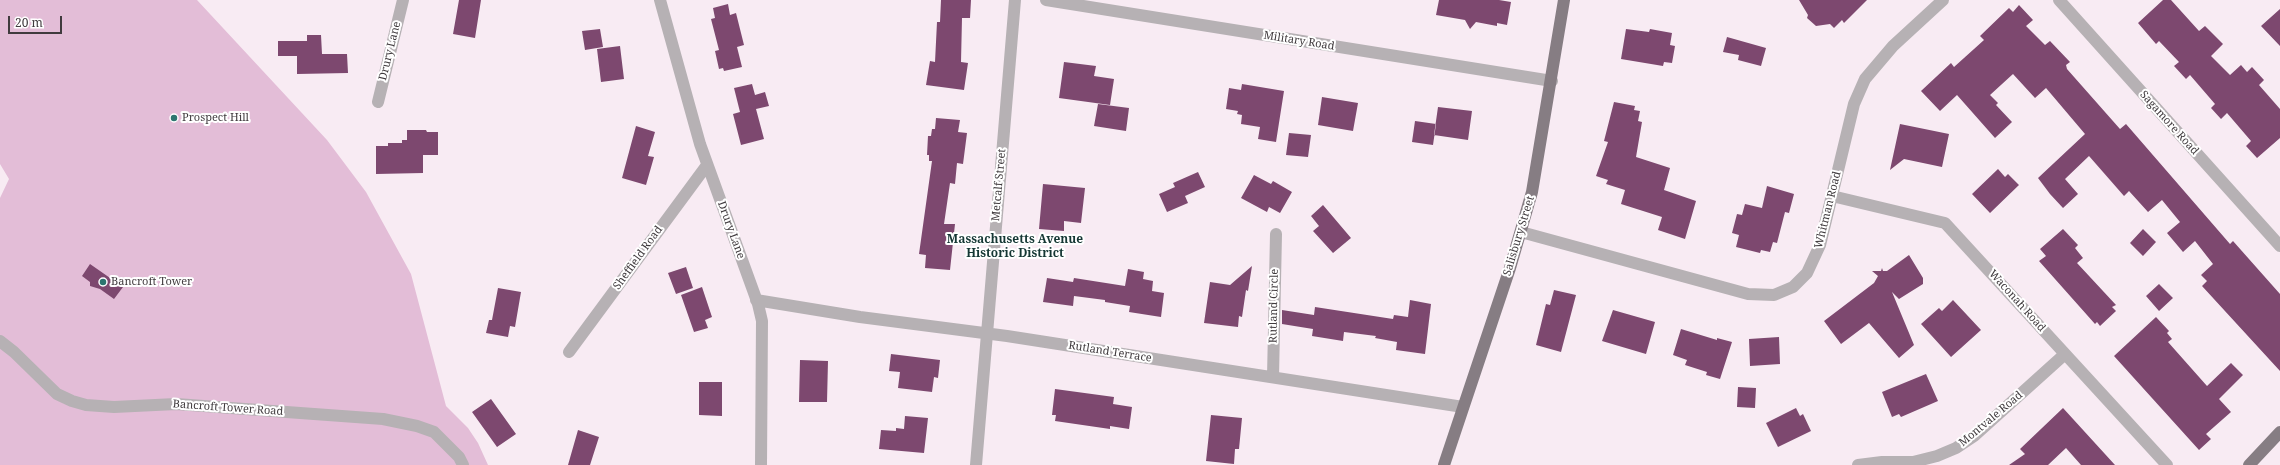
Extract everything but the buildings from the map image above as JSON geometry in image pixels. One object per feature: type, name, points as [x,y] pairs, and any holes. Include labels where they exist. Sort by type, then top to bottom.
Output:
[{"type":"main road","name":"Salisbury Street","points":[[1444,465],[1521,232],[1540,156],[1564,0]]},
{"type":"main road","points":[[2249,465],[2280,432]]},
{"type":"street","name":"Drury Lane","points":[[378,102],[402,0]]},
{"type":"street","name":"Drury Lane","points":[[660,0],[707,165],[762,320],[761,465]]},
{"type":"street","name":"Metcalf Street","points":[[976,465],[1015,0]]},
{"type":"street","name":"Military Road","points":[[1046,0],[1552,81]]},
{"type":"street","name":"Whitman Road","points":[[1521,232],[1748,294],[1774,295],[1796,284],[1812,265],[1820,245],[1854,104],[1865,79],[1893,46],[1943,0]]},
{"type":"street","name":"Sagamore Road","points":[[2059,0],[2280,246]]},
{"type":"street","name":"Sheffield Road","points":[[569,352],[707,165]]},
{"type":"street","name":"Waconah Road","points":[[1832,196],[1945,223],[2167,465]]},
{"type":"street","name":"Rutland Circle","points":[[1273,377],[1276,234]]},
{"type":"street","name":"Rutland Terrace","points":[[756,300],[860,317],[987,333],[1463,408]]},
{"type":"street","name":"Bancroft Tower Road","points":[[0,341],[14,352],[57,394],[72,401],[108,407],[176,404],[383,419],[417,426],[434,432],[459,457],[463,465]]},
{"type":"street","name":"Montvale Road","points":[[1858,465],[1882,462],[1913,462],[1937,456],[1960,446],[1993,420],[2066,354]]},
{"type":"shaded area","points":[[0,0],[197,0],[327,140],[366,192],[411,274],[446,406],[468,428],[478,443],[488,465],[0,465],[0,198],[9,179],[0,164]]},
{"type":"place","name":"Prospect Hill","points":[[174,118]]},
{"type":"place","name":"Bancroft Tower","points":[[103,282]]},
{"type":"district","name":"Massachusetts Avenue Historic District","points":[[1015,247]]}]
